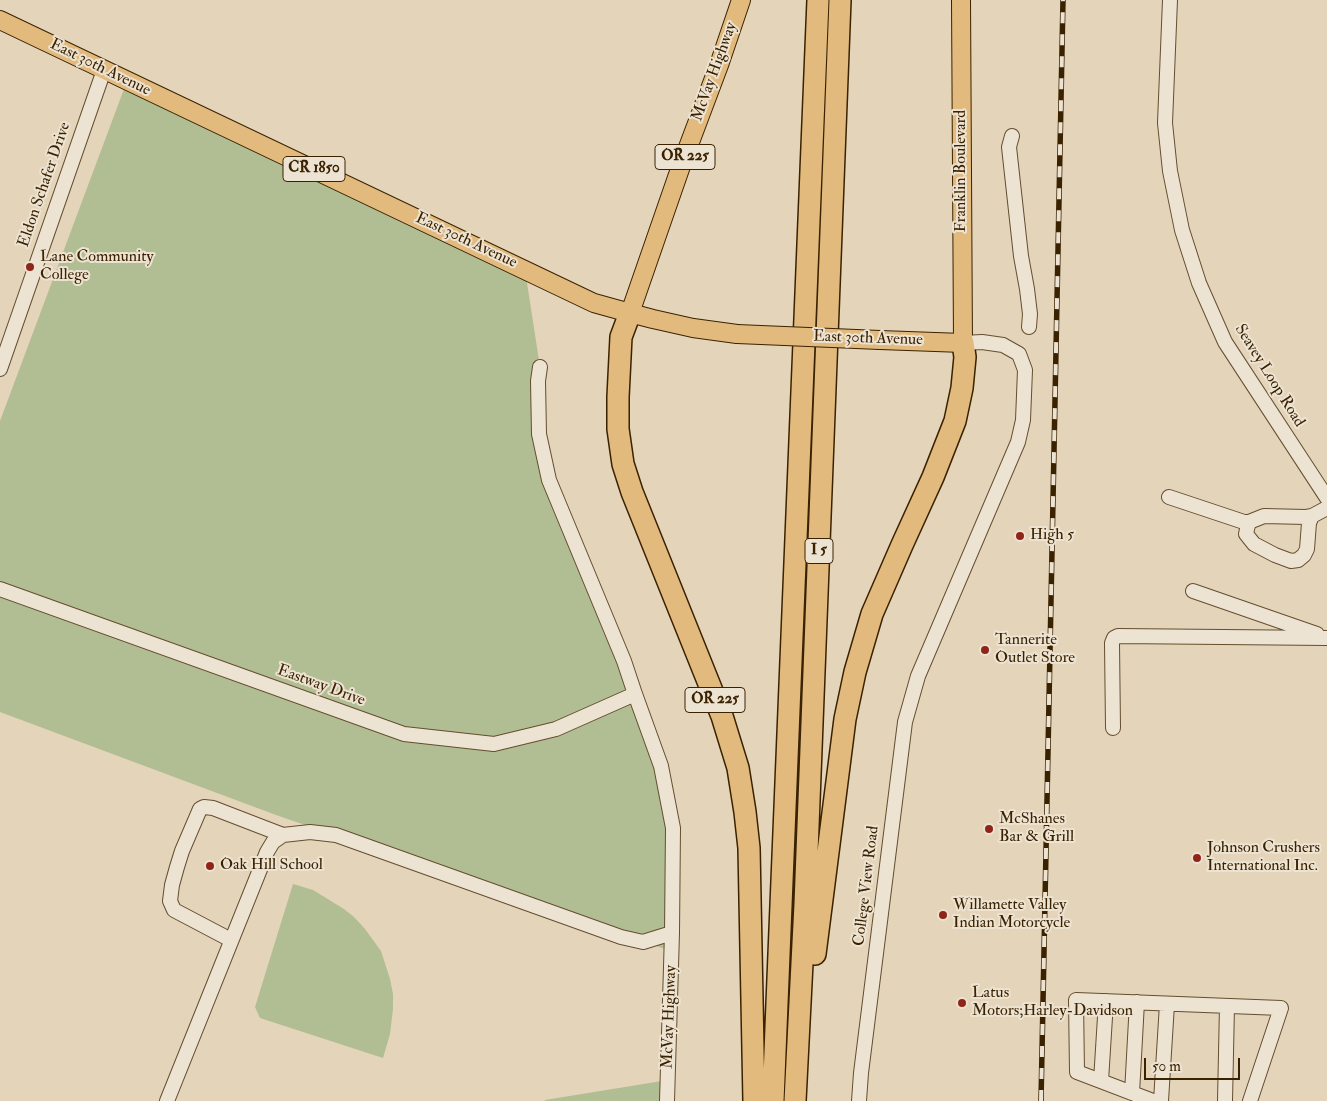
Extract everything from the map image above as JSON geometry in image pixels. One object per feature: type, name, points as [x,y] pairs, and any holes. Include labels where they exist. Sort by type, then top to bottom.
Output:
[{"type":"highway","name":"I 5","points":[[773,1101],[818,0]]},
{"type":"highway","name":"I 5","points":[[795,1101],[840,0]]},
{"type":"highway","name":"OR 225","points":[[630,313],[621,337],[618,429],[623,464],[632,492],[722,716],[738,768],[746,812],[749,848],[754,1101]]},
{"type":"highway","points":[[795,1101],[845,719],[855,672],[872,614],[933,478],[955,421],[962,388],[965,357],[963,343]]},
{"type":"main road","name":"McVay Highway","points":[[630,313],[741,0]]},
{"type":"main road","name":"Franklin Boulevard","points":[[961,0],[963,343]]},
{"type":"main road","name":"East 30th Avenue","points":[[0,20],[594,302],[693,328],[737,334],[963,343]]},
{"type":"street","name":"Seavey Loop Road","points":[[1170,0],[1165,124],[1170,171],[1182,230],[1199,284],[1225,342],[1327,498]]},
{"type":"street","name":"Eldon Schafer Drive","points":[[0,368],[104,70]]},
{"type":"street","points":[[1012,136],[1009,147],[1021,256],[1030,314],[1029,327]]},
{"type":"street","name":"College View Road","points":[[859,1101],[905,722],[918,676],[1018,442],[1023,420],[1025,370],[1019,354],[1003,345],[982,342],[963,343]]},
{"type":"street","points":[[231,940],[174,910],[170,901],[176,868],[182,851],[200,809],[204,807],[213,808],[283,835],[310,832],[336,835],[621,937],[643,942],[672,933],[673,828],[661,766],[624,661],[549,480],[539,434],[538,381],[540,367]]},
{"type":"street","points":[[1169,497],[1244,522],[1264,516],[1312,516],[1327,508]]},
{"type":"street","points":[[1249,522],[1246,534],[1254,544],[1291,561],[1298,560],[1304,556],[1307,549],[1308,523],[1312,516]]},
{"type":"street","name":"Eastway Drive","points":[[0,589],[404,734],[494,744],[556,729],[635,694]]},
{"type":"street","points":[[1193,592],[1327,638]]},
{"type":"street","points":[[1114,728],[1112,643],[1114,638],[1118,636],[1327,638]]},
{"type":"street","points":[[167,1101],[267,852],[273,842],[283,835]]},
{"type":"street","name":"McVay Highway","points":[[667,1101],[672,933]]},
{"type":"street","points":[[1153,1101],[1077,1072],[1076,1000],[1282,1008],[1250,1101]]},
{"type":"street","points":[[1101,1081],[1106,1001]]},
{"type":"street","points":[[1132,1093],[1137,1002]]},
{"type":"street","points":[[1161,1101],[1167,1004]]},
{"type":"street","points":[[1224,1101],[1227,1006]]},
{"type":"green space","points":[[127,81],[525,270],[540,367],[539,434],[666,793],[671,951],[276,815],[0,712],[0,421]]},
{"type":"green space","points":[[293,884],[313,890],[344,909],[365,929],[381,951],[393,994],[390,1034],[383,1058],[260,1018],[255,1007]]},
{"type":"green space","points":[[668,1080],[667,1101],[545,1101],[545,1100]]},
{"type":"railway","points":[[1041,1101],[1063,0]]},
{"type":"place","name":"Lane Community College","points":[[30,267]]},
{"type":"place","name":"High 5","points":[[1020,536]]},
{"type":"place","name":"Tannerite Outlet Store","points":[[985,650]]},
{"type":"place","name":"McShanes Bar & Grill","points":[[989,829]]},
{"type":"place","name":"Johnson Crushers International Inc.","points":[[1197,858]]},
{"type":"place","name":"Oak Hill School","points":[[210,866]]},
{"type":"place","name":"Willamette Valley Indian Motorcycle","points":[[943,915]]},
{"type":"place","name":"Latus Motors;Harley-Davidson","points":[[962,1003]]}]
